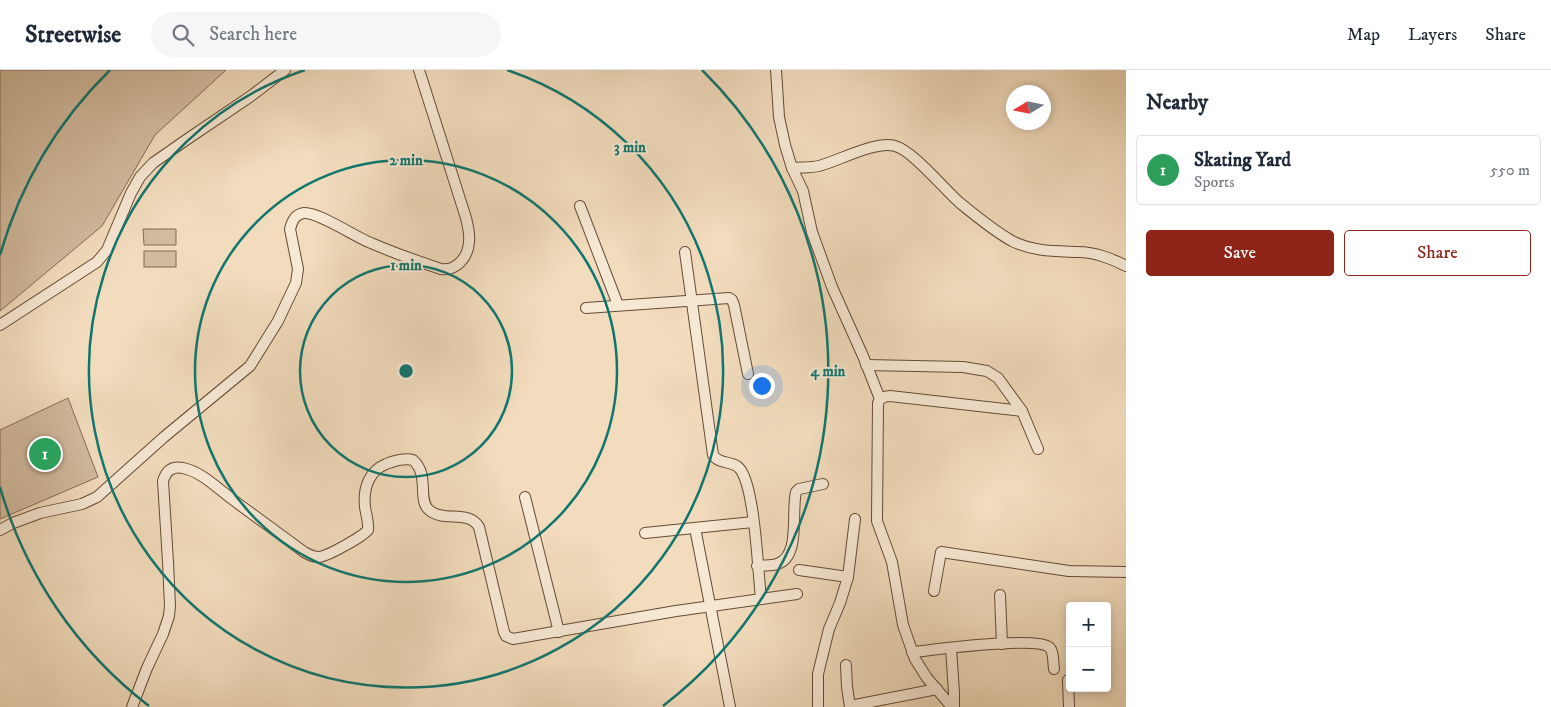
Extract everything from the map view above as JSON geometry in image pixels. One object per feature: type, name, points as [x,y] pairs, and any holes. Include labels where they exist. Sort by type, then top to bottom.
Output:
[{"type":"street","points":[[0,325],[97,262],[109,245],[131,193],[140,177],[153,163],[252,96],[285,70]]},
{"type":"street","points":[[0,530],[12,523],[40,513],[82,504],[97,497],[164,437],[250,366],[278,321],[296,283],[298,269],[290,229],[296,216],[309,213],[370,243],[441,269],[448,270],[453,268],[463,259],[469,242],[466,218],[420,70]]},
{"type":"street","points":[[776,70],[779,117],[785,145],[792,168],[803,191],[812,232],[832,287],[880,400],[878,406],[876,512],[877,521],[892,562],[903,625],[915,659],[927,678],[953,707]]},
{"type":"street","points":[[792,168],[818,166],[880,146],[896,146],[907,152],[961,203],[1013,241],[1053,252],[1090,253],[1126,266]]},
{"type":"street","points":[[580,206],[618,305]]},
{"type":"street","points":[[685,252],[714,455],[715,458],[721,461],[735,465],[742,472],[747,485],[761,599]]},
{"type":"street","points":[[586,308],[728,298],[732,300],[734,305],[748,374]]},
{"type":"street","points":[[866,365],[963,367],[988,371],[998,378],[1022,412],[1038,449]]},
{"type":"street","points":[[880,400],[890,396],[1022,412]]},
{"type":"street","points":[[132,707],[169,616],[169,571],[163,481],[168,470],[175,468],[192,470],[214,484],[304,552],[317,557],[324,556],[365,534],[368,530],[366,488],[377,468],[404,459],[413,460],[420,468],[424,503],[428,510],[442,516],[468,517],[476,522],[479,527],[500,621],[506,636],[513,639],[710,606],[798,594]]},
{"type":"street","points":[[757,566],[778,564],[786,558],[790,553],[793,543],[796,492],[799,489],[823,484]]},
{"type":"street","points":[[525,497],[559,632]]},
{"type":"street","points":[[818,707],[818,674],[829,629],[848,577],[855,519]]},
{"type":"street","points":[[645,533],[753,522]]},
{"type":"street","points":[[695,528],[730,707]]},
{"type":"street","points":[[934,591],[941,552],[1069,571],[1126,572]]},
{"type":"street","points":[[799,570],[848,577]]},
{"type":"street","points":[[1000,595],[1002,644]]},
{"type":"street","points":[[912,652],[1002,644],[1040,644],[1048,646],[1053,656],[1054,669]]},
{"type":"street","points":[[951,648],[953,707]]},
{"type":"street","points":[[846,665],[850,707],[937,689]]},
{"type":"street","points":[[1068,692],[1068,707]]},
{"type":"shaded area","points":[[0,70],[226,70],[155,135],[102,226],[0,311]]},
{"type":"shaded area","points":[[143,229],[176,229],[176,245],[144,245]]},
{"type":"shaded area","points":[[144,251],[176,251],[176,267],[144,267]]},
{"type":"shaded area","points":[[68,398],[98,477],[0,519],[0,430]]},
{"type":"place","name":"Skating Yard","points":[[45,454]]}]
